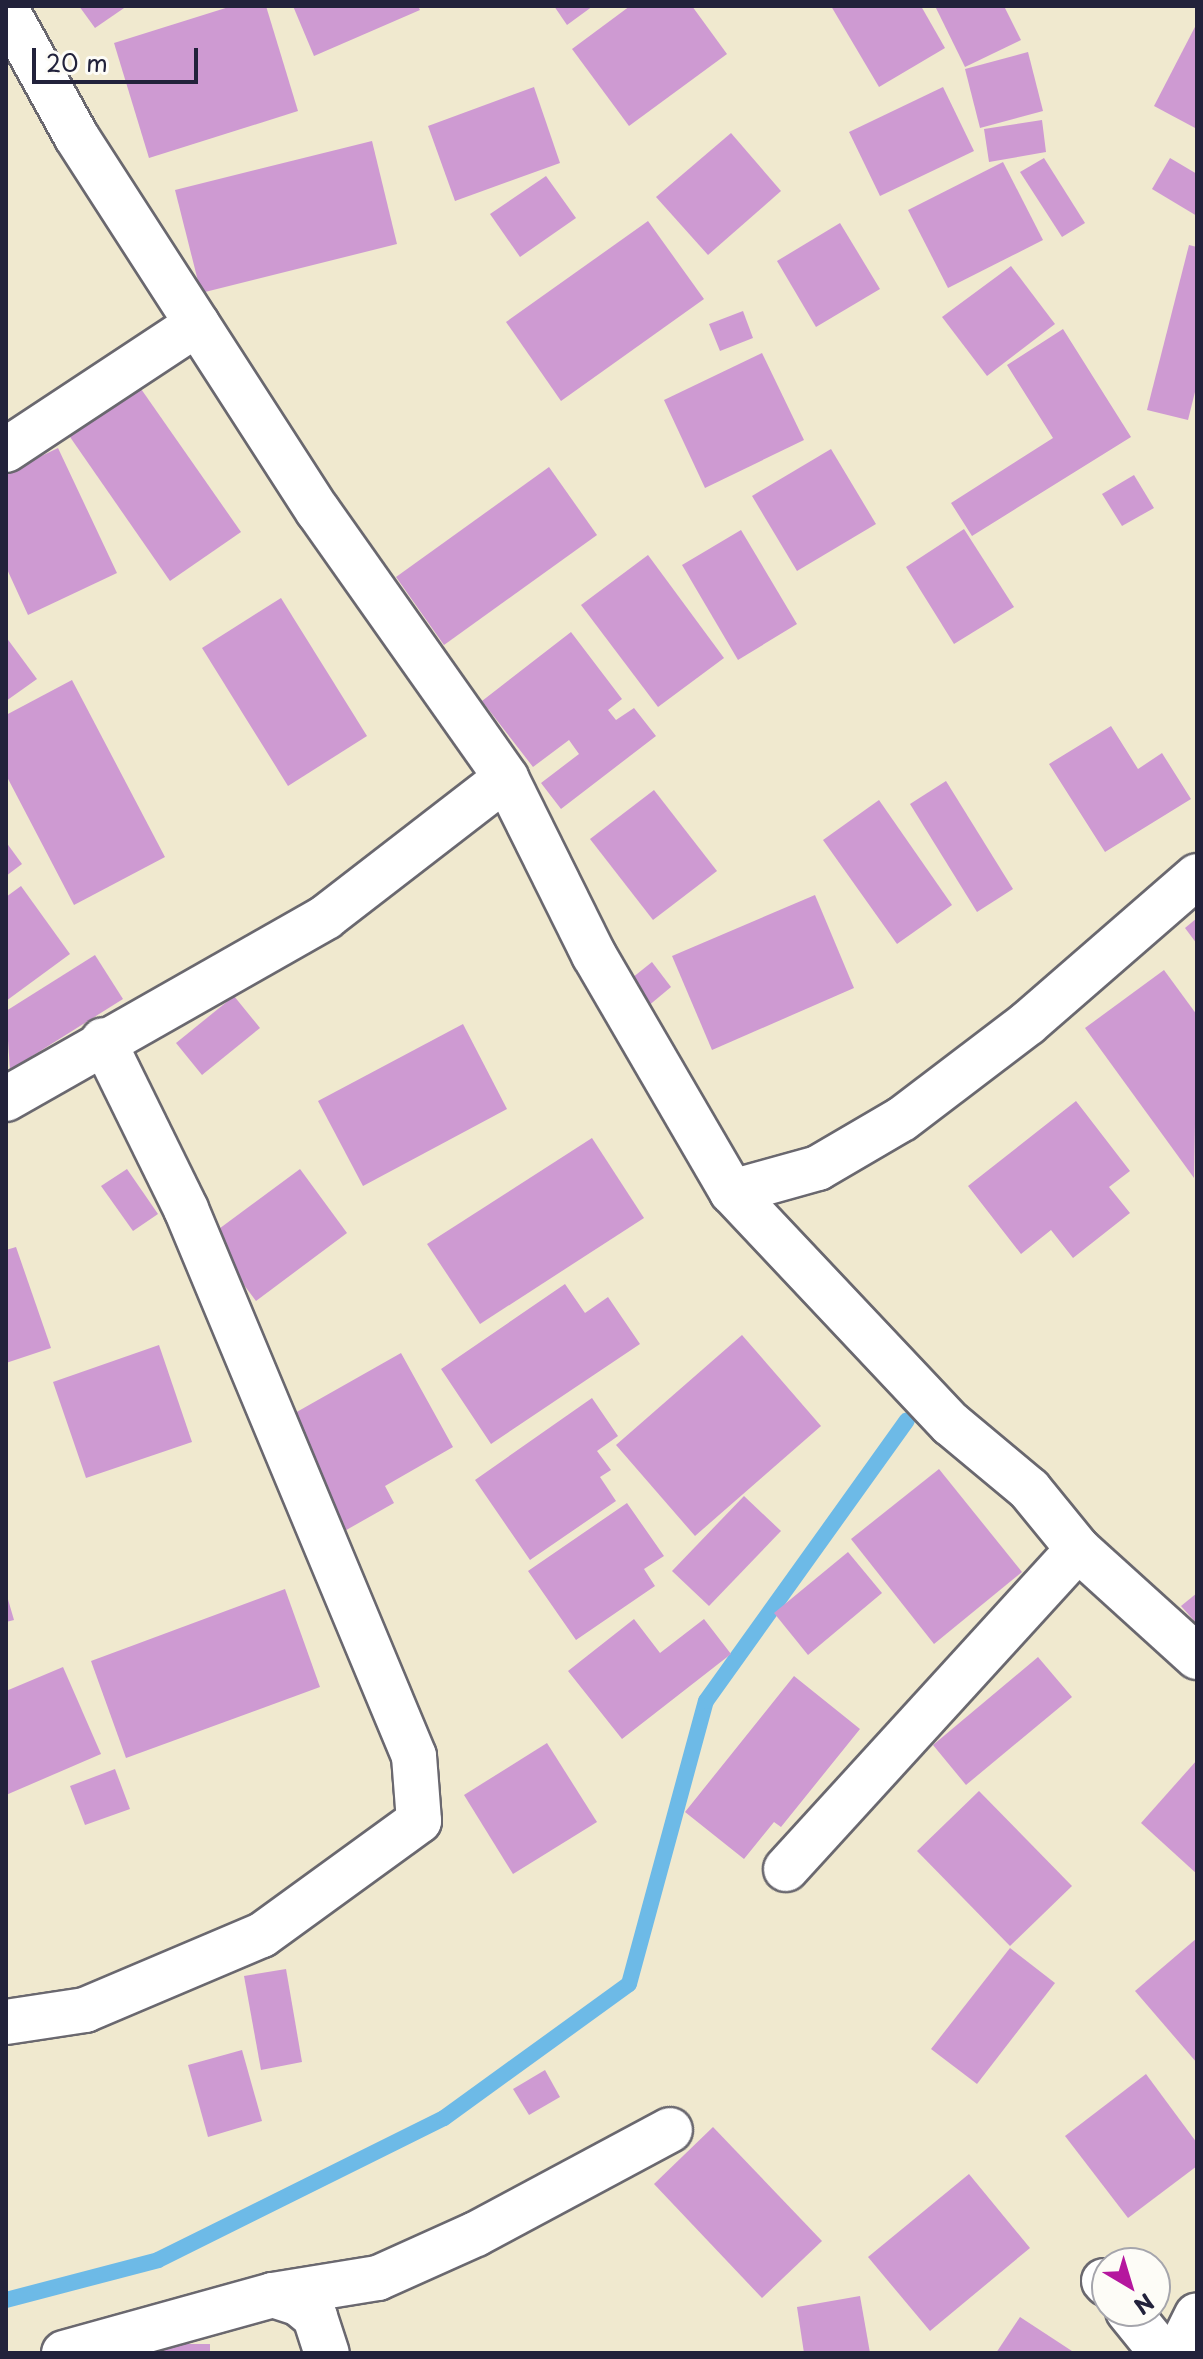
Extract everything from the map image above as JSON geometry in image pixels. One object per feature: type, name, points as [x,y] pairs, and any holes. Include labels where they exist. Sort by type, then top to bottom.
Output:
[{"type":"street","points":[[6,9],[76,136],[318,511],[506,778],[594,955],[732,1192],[951,1424],[1029,1489],[1078,1549],[1197,1657]]},
{"type":"street","points":[[6,450],[197,324]]},
{"type":"street","points":[[6,1099],[103,1040],[326,917],[506,778]]},
{"type":"street","points":[[732,1192],[818,1168],[902,1119],[1028,1023],[1197,876]]},
{"type":"street","points":[[6,2022],[85,2010],[262,1935],[419,1821],[414,1756],[186,1209],[103,1040]]},
{"type":"street","points":[[786,1869],[1078,1549]]},
{"type":"street","points":[[64,2353],[273,2295],[378,2278],[476,2234],[670,2130]]},
{"type":"street","points":[[273,2295],[298,2303],[315,2317],[327,2353]]},
{"type":"street","points":[[1178,2353],[1197,2315]]},
{"type":"street","points":[[1141,2327],[1162,2353]]},
{"type":"building","points":[[79,6],[127,6],[95,28]]},
{"type":"building","points":[[232,6],[266,6],[298,111],[149,158],[114,43]]},
{"type":"building","points":[[293,6],[418,6],[420,10],[314,56]]},
{"type":"building","points":[[554,6],[593,6],[567,25]]},
{"type":"building","points":[[630,6],[692,6],[727,54],[629,126],[572,49]]},
{"type":"building","points":[[831,6],[921,6],[945,48],[879,87]]},
{"type":"building","points":[[935,6],[1004,6],[1021,40],[965,67]]},
{"type":"building","points":[[1197,23],[1197,129],[1154,106]]},
{"type":"building","points":[[1028,52],[1043,111],[980,128],[965,69]]},
{"type":"building","points":[[534,87],[560,163],[455,201],[428,126]]},
{"type":"building","points":[[943,87],[974,151],[880,196],[849,132]]},
{"type":"building","points":[[1042,120],[1046,152],[989,162],[984,129]]},
{"type":"building","points":[[731,133],[781,191],[708,255],[656,197]]},
{"type":"building","points":[[372,141],[397,244],[201,293],[175,190]]},
{"type":"building","points":[[1044,158],[1085,223],[1062,237],[1020,172]]},
{"type":"building","points":[[1170,158],[1197,174],[1197,216],[1152,189]]},
{"type":"building","points":[[1003,162],[1043,240],[948,288],[908,210]]},
{"type":"building","points":[[546,176],[576,218],[520,257],[490,214]]},
{"type":"building","points":[[648,221],[704,299],[561,401],[506,322]]},
{"type":"building","points":[[840,223],[880,289],[816,327],[777,261]]},
{"type":"building","points":[[1189,245],[1197,247],[1197,384],[1188,420],[1147,410]]},
{"type":"building","points":[[1011,266],[1055,324],[987,376],[942,317]]},
{"type":"building","points":[[743,311],[753,338],[720,351],[709,324]]},
{"type":"building","points":[[1063,329],[1131,437],[972,536],[951,503],[1053,438],[1007,365]]},
{"type":"building","points":[[762,353],[804,440],[705,488],[664,400]]},
{"type":"building","points":[[132,376],[241,532],[170,581],[61,424]]},
{"type":"building","points":[[58,448],[117,573],[28,615],[6,567],[6,473]]},
{"type":"building","points":[[831,449],[876,524],[797,571],[752,496]]},
{"type":"building","points":[[549,467],[597,535],[444,645],[396,577]]},
{"type":"building","points":[[1134,475],[1154,508],[1122,526],[1102,494]]},
{"type":"building","points":[[964,529],[1014,607],[954,644],[906,567]]},
{"type":"building","points":[[741,530],[797,624],[738,660],[682,565]]},
{"type":"building","points":[[648,555],[724,658],[658,707],[581,605]]},
{"type":"building","points":[[281,598],[367,736],[288,786],[202,648]]},
{"type":"building","points":[[571,632],[622,699],[608,710],[616,720],[634,708],[656,736],[561,809],[541,783],[579,754],[569,740],[533,767],[482,701]]},
{"type":"building","points":[[6,637],[37,679],[6,701]]},
{"type":"building","points":[[72,680],[165,857],[74,905],[6,775],[6,715]]},
{"type":"building","points":[[1111,726],[1138,769],[1162,753],[1191,799],[1105,852],[1049,764]]},
{"type":"building","points":[[946,781],[1013,889],[977,912],[910,804]]},
{"type":"building","points":[[654,790],[717,871],[653,920],[590,839]]},
{"type":"building","points":[[879,800],[952,905],[897,944],[823,840]]},
{"type":"building","points":[[6,842],[22,864],[6,876]]},
{"type":"building","points":[[21,886],[70,954],[6,1001],[6,897]]},
{"type":"building","points":[[815,895],[854,988],[712,1050],[672,956]]},
{"type":"building","points":[[1197,918],[1197,944],[1185,928]]},
{"type":"building","points":[[95,955],[123,999],[10,1070],[6,1011]]},
{"type":"building","points":[[652,962],[671,987],[647,1007],[627,982]]},
{"type":"building","points":[[1164,970],[1197,1015],[1194,1178],[1085,1028]]},
{"type":"building","points":[[234,996],[260,1028],[202,1075],[176,1043]]},
{"type":"building","points":[[463,1024],[507,1109],[363,1186],[318,1101]]},
{"type":"building","points":[[1076,1101],[1130,1171],[1109,1187],[1130,1213],[1073,1258],[1051,1230],[1021,1254],[968,1186]]},
{"type":"building","points":[[592,1138],[644,1218],[480,1324],[427,1244]]},
{"type":"building","points":[[127,1169],[158,1214],[133,1231],[101,1186]]},
{"type":"building","points":[[300,1169],[347,1233],[256,1301],[208,1237]]},
{"type":"building","points":[[16,1247],[51,1348],[6,1363],[6,1250]]},
{"type":"building","points":[[565,1284],[585,1313],[608,1297],[640,1344],[491,1444],[441,1369]]},
{"type":"building","points":[[742,1335],[821,1426],[695,1536],[616,1445]]},
{"type":"building","points":[[159,1345],[192,1442],[86,1478],[53,1382]]},
{"type":"building","points":[[401,1353],[453,1447],[385,1486],[394,1503],[341,1533],[279,1422]]},
{"type":"building","points":[[592,1398],[618,1436],[597,1451],[611,1470],[600,1477],[616,1501],[530,1560],[475,1480]]},
{"type":"building","points":[[939,1469],[1022,1572],[934,1644],[851,1539]]},
{"type":"building","points":[[744,1496],[781,1531],[709,1606],[672,1571]]},
{"type":"building","points":[[627,1503],[664,1556],[644,1569],[655,1586],[576,1640],[528,1571]]},
{"type":"building","points":[[848,1552],[882,1593],[808,1655],[774,1613]]},
{"type":"building","points":[[285,1589],[320,1687],[126,1758],[91,1661]]},
{"type":"building","points":[[1197,1593],[1197,1624],[1181,1606]]},
{"type":"building","points":[[6,1597],[14,1620],[6,1622]]},
{"type":"building","points":[[634,1619],[660,1653],[704,1619],[731,1654],[622,1739],[568,1671]]},
{"type":"building","points":[[1038,1657],[1072,1697],[966,1785],[933,1745]]},
{"type":"building","points":[[63,1667],[101,1754],[6,1795],[6,1691]]},
{"type":"building","points":[[794,1676],[860,1729],[781,1827],[774,1822],[744,1859],[685,1812]]},
{"type":"building","points":[[547,1743],[597,1822],[513,1874],[464,1795]]},
{"type":"building","points":[[1197,1760],[1197,1874],[1141,1823]]},
{"type":"building","points":[[115,1769],[130,1809],[85,1825],[70,1786]]},
{"type":"building","points":[[979,1791],[1072,1886],[1010,1946],[917,1851]]},
{"type":"building","points":[[1197,1938],[1197,2063],[1135,1991]]},
{"type":"building","points":[[1010,1948],[1055,1983],[977,2084],[931,2049]]},
{"type":"building","points":[[286,1969],[302,2062],[261,2070],[244,1976]]},
{"type":"building","points":[[242,2050],[262,2121],[208,2137],[188,2065]]},
{"type":"building","points":[[545,2070],[560,2097],[529,2115],[513,2089]]},
{"type":"building","points":[[1146,2074],[1197,2143],[1197,2166],[1128,2218],[1065,2136]]},
{"type":"building","points":[[713,2127],[822,2241],[762,2298],[654,2184]]},
{"type":"building","points":[[969,2174],[1030,2248],[930,2331],[868,2257]]},
{"type":"building","points":[[860,2296],[870,2353],[804,2353],[797,2307]]},
{"type":"building","points":[[1020,2317],[1075,2353],[996,2353]]},
{"type":"building","points":[[149,2344],[210,2344],[210,2353],[149,2353]]},
{"type":"waterway","points":[[6,2300],[158,2260],[444,2118],[629,1984],[706,1701],[907,1420]]}]
